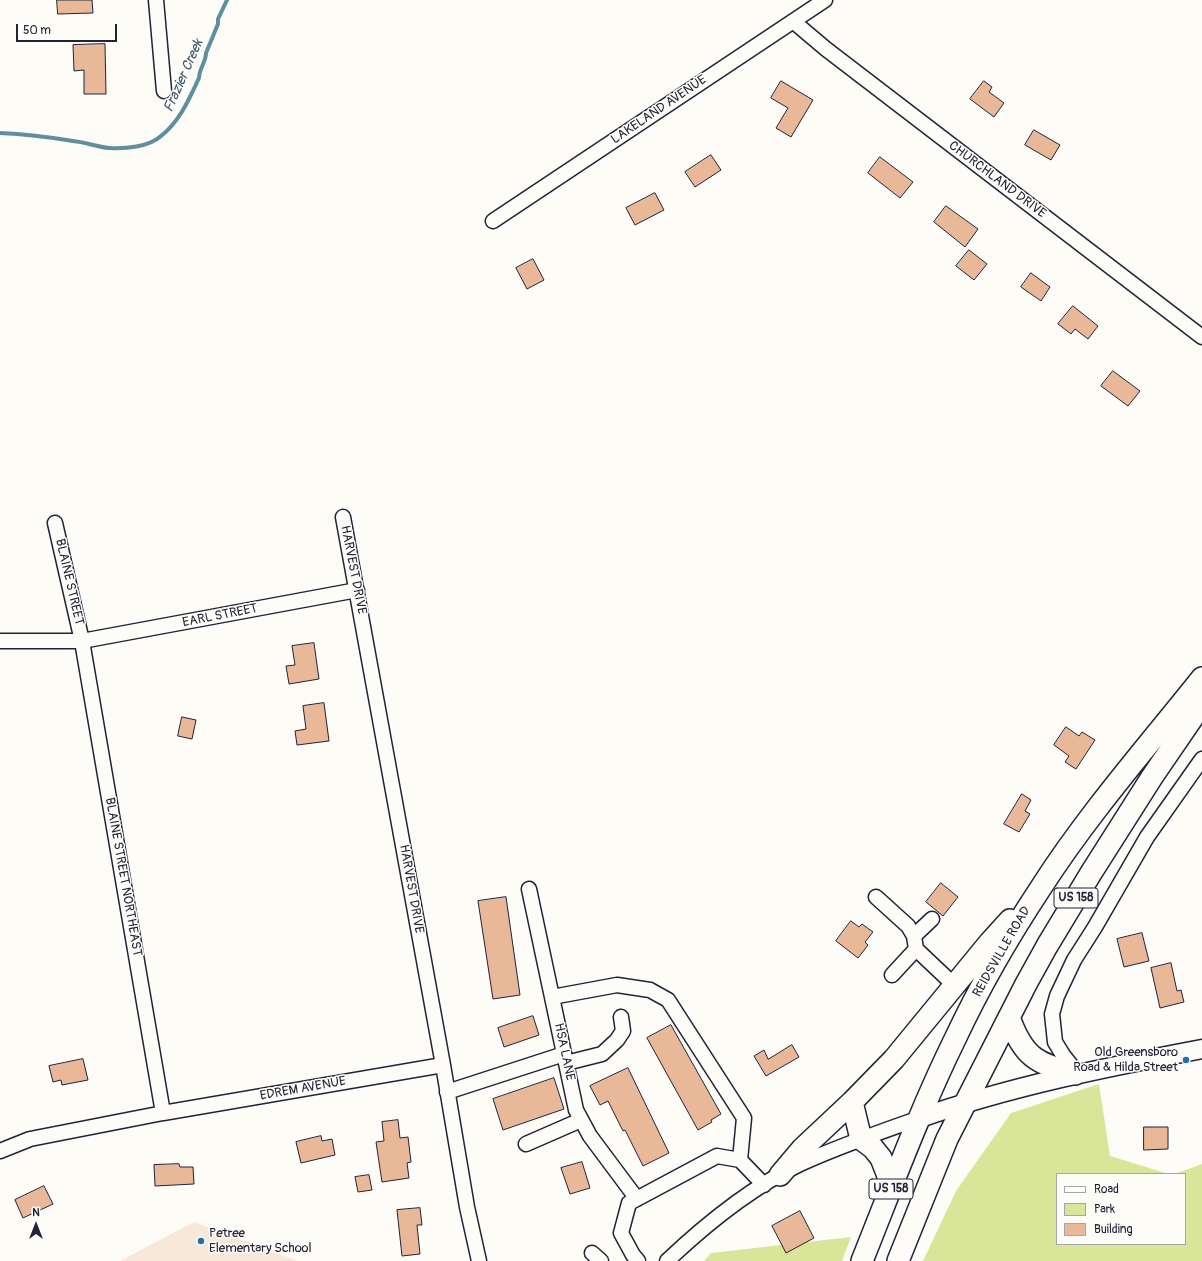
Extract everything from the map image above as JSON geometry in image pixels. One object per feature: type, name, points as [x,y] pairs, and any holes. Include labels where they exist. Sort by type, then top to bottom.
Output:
[{"type":"highway","name":"REIDSVILLE ROAD","points":[[862,1261],[920,1118],[952,1045],[973,1002],[994,965],[1039,889],[1091,816],[1202,678]]},
{"type":"highway","name":"US 158","points":[[898,1261],[947,1139],[1047,946],[1152,777],[1202,704]]},
{"type":"highway","points":[[772,1180],[894,1059],[990,942],[1039,889]]},
{"type":"highway","points":[[1009,1017],[1018,1038],[1033,1057],[1051,1068],[1076,1074]]},
{"type":"highway","points":[[852,1102],[861,1139],[873,1148],[881,1158],[891,1189]]},
{"type":"main road","points":[[920,1118],[966,1102],[1076,1074],[1202,1049]]},
{"type":"street","points":[[156,0],[164,91]]},
{"type":"street","name":"LAKELAND AVENUE","points":[[493,221],[825,0]]},
{"type":"street","name":"CHURCHLAND DRIVE","points":[[794,22],[833,54],[1202,337]]},
{"type":"street","name":"HARVEST DRIVE","points":[[343,517],[478,1261]]},
{"type":"street","name":"BLAINE STREET","points":[[55,523],[82,641]]},
{"type":"street","name":"EARL STREET","points":[[0,641],[82,641],[357,590]]},
{"type":"street","name":"BLAINE STREET NORTHEAST","points":[[82,641],[163,1113]]},
{"type":"street","points":[[1076,1074],[1055,1042],[1052,1014],[1057,996],[1074,960],[1095,927],[1147,837],[1202,759]]},
{"type":"street","name":"HSA LANE","points":[[529,888],[576,1110],[590,1136],[637,1199]]},
{"type":"street","points":[[876,897],[908,926],[915,942],[954,985]]},
{"type":"street","points":[[892,975],[932,919]]},
{"type":"street","points":[[552,997],[617,985],[650,990],[668,1000],[744,1118],[740,1160]]},
{"type":"street","points":[[447,1092],[565,1059],[602,1054],[617,1040],[623,1031],[621,1017]]},
{"type":"street","name":"EDREM AVENUE","points":[[0,1151],[30,1140],[163,1113],[443,1065]]},
{"type":"street","points":[[668,1261],[713,1221],[772,1180],[821,1155],[920,1118]]},
{"type":"street","points":[[526,1144],[581,1120]]},
{"type":"street","points":[[638,1261],[621,1233],[629,1203],[718,1156],[740,1160],[772,1180]]},
{"type":"shaded area","name":"Petree Elementary School","points":[[194,1222],[298,1261],[120,1261]]},
{"type":"green space","points":[[1099,1084],[1110,1156],[1166,1173],[1056,1173],[1056,1245],[1186,1245],[1186,1173],[1178,1173],[1202,1164],[1202,1261],[923,1261],[956,1191],[1011,1113]]},
{"type":"green space","points":[[851,1237],[842,1261],[704,1261],[711,1253]]},
{"type":"building","points":[[57,0],[92,0],[93,13],[58,14]]},
{"type":"building","points":[[105,44],[106,94],[84,94],[84,70],[74,71],[73,45]]},
{"type":"building","points":[[781,81],[813,100],[791,137],[776,128],[788,108],[771,98]]},
{"type":"building","points":[[984,81],[992,87],[989,92],[1004,103],[994,117],[970,99]]},
{"type":"building","points":[[1034,130],[1060,145],[1051,160],[1025,145]]},
{"type":"building","points":[[711,155],[721,170],[695,187],[685,172]]},
{"type":"building","points":[[880,157],[913,182],[900,198],[868,173]]},
{"type":"building","points":[[655,193],[664,210],[635,225],[626,208]]},
{"type":"building","points":[[946,206],[978,229],[965,247],[934,222]]},
{"type":"building","points":[[969,250],[987,264],[974,280],[956,266]]},
{"type":"building","points":[[533,259],[544,280],[527,289],[516,268]]},
{"type":"building","points":[[1031,273],[1050,287],[1041,301],[1021,287]]},
{"type":"building","points":[[1073,306],[1098,326],[1088,339],[1075,329],[1071,334],[1058,324]]},
{"type":"building","points":[[1113,371],[1140,391],[1128,406],[1101,386]]},
{"type":"building","points":[[314,643],[319,679],[289,684],[286,666],[295,665],[292,646]]},
{"type":"building","points":[[324,703],[329,741],[297,745],[295,731],[306,729],[303,706]]},
{"type":"building","points":[[182,717],[196,720],[192,739],[178,736]]},
{"type":"building","points":[[1066,727],[1079,736],[1082,732],[1095,740],[1076,769],[1065,762],[1069,756],[1054,745]]},
{"type":"building","points":[[1022,794],[1031,800],[1025,811],[1030,814],[1019,832],[1004,824]]},
{"type":"building","points":[[941,883],[958,897],[943,916],[926,902]]},
{"type":"building","points":[[506,897],[520,995],[493,999],[478,901]]},
{"type":"building","points":[[851,921],[859,927],[862,924],[873,932],[865,942],[868,945],[858,958],[836,941]]},
{"type":"building","points":[[1142,933],[1149,961],[1124,967],[1117,939]]},
{"type":"building","points":[[1171,963],[1177,991],[1181,990],[1184,1002],[1160,1008],[1151,968]]},
{"type":"building","points":[[533,1016],[539,1035],[504,1047],[498,1028]]},
{"type":"building","points":[[671,1025],[721,1114],[711,1120],[712,1122],[698,1130],[647,1038]]},
{"type":"building","points":[[792,1045],[799,1057],[766,1076],[754,1056],[764,1050],[768,1059]]},
{"type":"building","points":[[83,1059],[88,1080],[62,1085],[61,1080],[53,1082],[49,1066]]},
{"type":"building","points":[[628,1068],[669,1153],[643,1166],[625,1130],[623,1131],[608,1101],[600,1105],[590,1086]]},
{"type":"building","points":[[554,1078],[564,1109],[503,1130],[493,1099]]},
{"type":"building","points":[[398,1120],[400,1138],[408,1137],[411,1162],[407,1163],[409,1178],[382,1182],[376,1142],[384,1141],[382,1122]]},
{"type":"building","points":[[1144,1127],[1168,1127],[1168,1149],[1144,1150]]},
{"type":"building","points":[[321,1136],[322,1141],[332,1139],[335,1155],[301,1163],[296,1142]]},
{"type":"building","points":[[582,1162],[590,1188],[570,1194],[561,1168]]},
{"type":"building","points":[[179,1164],[180,1167],[193,1167],[194,1184],[155,1186],[154,1165]]},
{"type":"building","points":[[369,1175],[372,1190],[358,1192],[355,1177]]},
{"type":"building","points":[[44,1186],[53,1204],[23,1218],[15,1200]]},
{"type":"building","points":[[420,1208],[422,1225],[417,1225],[420,1254],[402,1256],[397,1210]]},
{"type":"building","points":[[800,1211],[814,1238],[786,1253],[772,1226]]},
{"type":"waterway","name":"Frazier Creek","points":[[0,133],[55,138],[109,148],[143,145],[156,140],[174,124],[188,102],[199,78],[206,53],[218,24],[218,19],[227,0]]},
{"type":"place","name":"Old Greensboro Road & Hilda Street","points":[[1186,1060]]},
{"type":"place","name":"Petree Elementary School","points":[[201,1241]]}]
